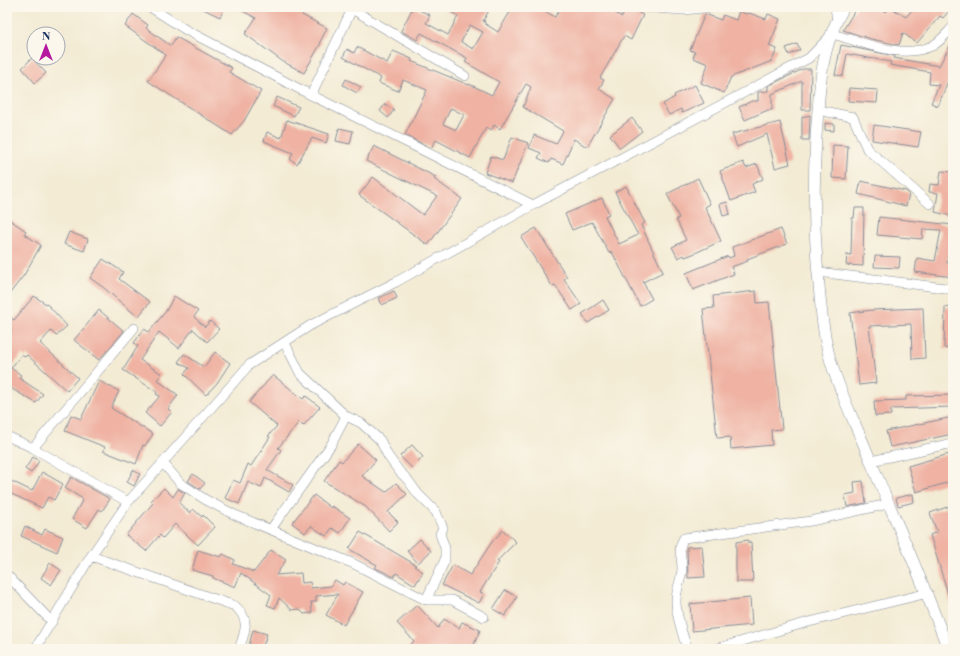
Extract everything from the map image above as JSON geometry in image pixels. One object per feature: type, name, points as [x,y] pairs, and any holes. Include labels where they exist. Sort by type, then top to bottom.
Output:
[{"type":"street","points":[[150,7],[186,30],[312,95],[533,205]]},
{"type":"street","points":[[641,7],[683,10],[713,7]]},
{"type":"street","points":[[835,7],[836,20]]},
{"type":"street","points":[[844,7],[836,20],[824,54],[818,110],[814,170],[818,272],[822,316],[829,354],[847,409],[928,593],[948,649]]},
{"type":"street","points":[[312,95],[353,8],[465,76]]},
{"type":"street","points":[[832,34],[897,51],[911,51],[934,45],[953,27]]},
{"type":"street","points":[[35,649],[91,556],[128,502],[250,366],[311,326],[396,282],[533,205],[809,58],[832,34]]},
{"type":"street","points":[[818,110],[853,117],[867,149],[930,204]]},
{"type":"street","points":[[818,272],[953,289]]},
{"type":"street","points":[[33,448],[134,328]]},
{"type":"street","points":[[285,342],[300,373],[346,416],[361,423],[380,440],[388,456],[399,471],[408,479],[418,494],[436,512],[442,522],[443,528],[440,534],[445,548],[445,560],[426,600]]},
{"type":"street","points":[[271,529],[331,445],[346,416]]},
{"type":"street","points":[[7,436],[33,448],[128,502]]},
{"type":"street","points":[[871,461],[953,443]]},
{"type":"street","points":[[163,463],[180,483],[206,500],[352,564],[426,600],[452,600],[484,617]]},
{"type":"street","points":[[687,649],[676,601],[678,584],[682,572],[682,560],[679,550],[680,543],[684,538],[804,522],[888,504]]},
{"type":"street","points":[[91,556],[235,606],[242,612],[245,620],[245,631],[239,649]]},
{"type":"street","points":[[7,575],[52,622]]},
{"type":"street","points":[[715,649],[732,647],[805,623],[928,593]]},
{"type":"building","points":[[199,7],[225,7],[220,17]]},
{"type":"building","points":[[235,7],[306,7],[302,15],[327,28],[320,42],[321,43],[304,73],[282,61],[245,34],[256,18]]},
{"type":"building","points":[[413,7],[430,15],[426,23],[448,35],[458,16],[441,7],[491,7],[483,21],[498,32],[513,7],[538,7],[555,17],[561,7],[605,7],[622,17],[627,7],[643,15],[631,40],[624,36],[600,78],[604,80],[599,89],[615,99],[587,147],[574,139],[563,164],[551,159],[549,163],[538,158],[541,153],[529,148],[534,135],[556,144],[563,131],[523,107],[531,87],[526,84],[500,129],[494,125],[491,131],[486,128],[470,158],[436,140],[431,148],[405,135],[427,90],[403,80],[398,91],[379,83],[381,78],[343,57],[347,49],[354,53],[357,47],[387,63],[393,51],[412,59],[411,61],[469,84],[492,95],[499,82],[465,62],[467,58],[421,33],[417,40],[401,31]],"holes":[[[470,25],[483,32],[473,49],[461,42]],[[451,108],[464,115],[456,130],[443,124]]]},
{"type":"building","points":[[857,7],[879,7],[886,12],[890,7],[906,17],[915,7],[952,7],[943,18],[940,16],[917,43],[903,33],[899,45],[871,39],[843,30]]},
{"type":"building","points":[[739,11],[766,19],[768,14],[780,19],[769,46],[777,49],[772,61],[731,77],[724,93],[701,83],[708,64],[693,58],[695,52],[690,50],[705,14],[721,20],[723,15],[736,20]]},
{"type":"building","points":[[133,14],[148,25],[146,28],[171,46],[176,37],[232,68],[229,72],[261,91],[244,121],[232,135],[148,81],[166,55],[125,26]]},
{"type":"building","points":[[953,40],[953,84],[948,81],[938,106],[931,103],[939,85],[929,84],[930,72],[890,65],[891,62],[847,54],[843,76],[835,75],[841,45],[895,56],[894,58],[939,66]]},
{"type":"building","points":[[797,44],[800,50],[789,55],[786,48]]},
{"type":"building","points":[[26,64],[26,66],[39,66],[46,73],[35,83],[22,68]]},
{"type":"building","points":[[803,69],[811,69],[810,110],[802,110],[802,81],[772,94],[772,110],[768,110],[745,120],[739,107],[752,101],[758,101],[758,92],[768,91],[768,86]]},
{"type":"building","points":[[346,79],[361,87],[357,93],[343,85]]},
{"type":"building","points":[[695,85],[704,103],[682,113],[681,109],[669,115],[663,104],[675,97],[674,95]]},
{"type":"building","points":[[849,88],[878,90],[877,103],[848,101]]},
{"type":"building","points":[[277,97],[299,107],[294,116],[273,106]]},
{"type":"building","points":[[385,104],[394,110],[388,118],[380,111]]},
{"type":"building","points":[[810,115],[809,140],[802,140],[802,117]]},
{"type":"building","points":[[632,118],[642,131],[620,148],[610,135]]},
{"type":"building","points":[[287,120],[329,134],[326,143],[312,138],[297,164],[290,159],[293,153],[264,141],[267,132],[281,138]]},
{"type":"building","points":[[780,122],[790,164],[775,168],[767,134],[737,147],[732,134]]},
{"type":"building","points":[[825,123],[834,124],[834,131],[825,130]]},
{"type":"building","points":[[874,125],[921,132],[918,147],[872,140]]},
{"type":"building","points":[[339,128],[353,131],[350,144],[336,141]]},
{"type":"building","points":[[512,137],[528,143],[512,183],[485,173],[491,156],[503,160]]},
{"type":"building","points":[[833,145],[848,146],[846,179],[832,178]]},
{"type":"building","points":[[374,146],[436,177],[434,179],[462,199],[428,245],[359,195],[373,177],[423,215],[437,196],[366,161]]},
{"type":"building","points":[[743,162],[746,168],[757,164],[763,179],[752,184],[755,192],[731,201],[720,171]]},
{"type":"building","points":[[941,171],[953,172],[951,216],[935,212],[938,193],[929,192],[930,184],[939,185]]},
{"type":"building","points":[[698,178],[710,204],[705,207],[721,241],[693,254],[685,257],[684,255],[678,258],[672,247],[686,240],[676,219],[679,218],[667,194]]},
{"type":"building","points":[[861,181],[906,191],[909,194],[906,206],[858,194]]},
{"type":"building","points":[[626,186],[645,223],[641,225],[663,272],[643,282],[652,299],[640,306],[612,252],[609,253],[592,222],[572,230],[565,214],[602,198],[609,214],[605,216],[619,244],[638,235],[615,192]]},
{"type":"building","points":[[727,202],[730,214],[723,216],[720,204]]},
{"type":"building","points":[[855,208],[864,208],[863,266],[846,265],[847,254],[851,255],[852,218],[854,218]]},
{"type":"building","points":[[879,217],[953,225],[947,263],[953,263],[953,277],[915,272],[917,258],[935,261],[941,230],[923,229],[922,239],[877,235]]},
{"type":"building","points":[[7,218],[26,231],[24,234],[41,245],[24,275],[7,297]]},
{"type":"building","points":[[536,228],[567,277],[564,279],[581,304],[572,310],[555,285],[552,286],[521,237]]},
{"type":"building","points":[[781,229],[787,244],[747,259],[748,261],[731,267],[734,274],[693,290],[686,273],[728,256],[729,258],[734,256],[732,247]]},
{"type":"building","points":[[69,232],[88,239],[84,251],[64,244]]},
{"type":"building","points":[[875,256],[900,257],[899,268],[874,267]]},
{"type":"building","points":[[103,259],[123,272],[119,279],[150,302],[138,317],[90,278]]},
{"type":"building","points":[[394,291],[397,298],[382,305],[379,298]]},
{"type":"building","points":[[756,291],[757,303],[769,302],[782,429],[771,430],[772,445],[731,449],[730,437],[717,438],[703,309],[714,308],[713,296]]},
{"type":"building","points":[[34,296],[49,306],[67,326],[56,336],[51,331],[40,343],[78,378],[67,391],[27,355],[25,357],[22,354],[11,368],[21,375],[19,378],[43,394],[36,403],[7,386],[7,335],[12,330],[7,326],[7,315],[14,320]]},
{"type":"building","points":[[174,296],[198,311],[194,317],[205,327],[210,321],[219,329],[207,342],[193,329],[179,348],[159,332],[140,360],[162,374],[157,380],[178,395],[168,409],[172,412],[160,426],[145,413],[160,396],[156,394],[157,392],[123,370],[138,346],[134,343],[144,329],[149,332],[166,311]]},
{"type":"building","points":[[603,300],[609,310],[588,323],[582,314]]},
{"type":"building","points":[[945,307],[953,308],[953,349],[944,348]]},
{"type":"building","points":[[923,308],[925,358],[912,359],[911,324],[869,326],[876,383],[859,385],[850,313],[872,310]]},
{"type":"building","points":[[99,310],[124,331],[99,360],[74,340]]},
{"type":"building","points":[[215,352],[230,363],[217,383],[206,395],[184,374],[189,368],[178,362],[184,354],[204,367]]},
{"type":"building","points":[[273,375],[303,399],[306,396],[320,407],[303,426],[299,422],[278,448],[281,450],[267,470],[293,485],[289,492],[265,478],[261,488],[248,482],[239,504],[225,498],[233,480],[240,483],[248,464],[251,466],[270,437],[268,436],[277,426],[249,402]]},
{"type":"building","points":[[99,381],[119,391],[111,408],[153,434],[145,446],[143,445],[136,464],[103,451],[105,447],[65,431],[71,415],[81,419]]},
{"type":"building","points":[[953,395],[953,407],[891,409],[891,415],[875,416],[874,401],[906,400],[906,396]]},
{"type":"building","points":[[953,417],[953,434],[890,447],[886,431]]},
{"type":"building","points":[[358,444],[376,460],[362,476],[386,492],[396,483],[407,494],[388,512],[398,522],[389,531],[366,507],[324,481],[339,460],[342,462]]},
{"type":"building","points":[[412,445],[423,457],[412,468],[400,456]]},
{"type":"building","points":[[949,454],[953,467],[953,481],[916,492],[908,466]]},
{"type":"building","points":[[33,457],[39,461],[31,473],[25,469]]},
{"type":"building","points":[[133,470],[140,474],[134,486],[127,482]]},
{"type":"building","points":[[42,472],[63,484],[54,500],[48,497],[42,508],[7,492],[7,479],[32,491]]},
{"type":"building","points":[[193,474],[205,483],[200,489],[188,481]]},
{"type":"building","points":[[71,477],[110,499],[102,511],[99,509],[87,528],[72,519],[83,499],[65,488]]},
{"type":"building","points":[[863,481],[866,503],[847,507],[845,495],[855,493],[854,482]]},
{"type":"building","points":[[164,488],[173,497],[178,489],[185,493],[179,503],[190,513],[193,509],[202,517],[203,515],[215,527],[198,545],[175,524],[163,538],[160,535],[146,551],[126,535],[153,503],[151,501]]},
{"type":"building","points":[[913,494],[914,502],[898,506],[896,498]]},
{"type":"building","points":[[314,495],[331,508],[332,506],[350,518],[340,533],[332,528],[326,536],[311,526],[305,533],[292,523]]},
{"type":"building","points":[[953,505],[953,604],[951,604],[930,535],[937,532],[930,513]]},
{"type":"building","points":[[25,526],[42,535],[45,529],[63,537],[57,552],[21,536]]},
{"type":"building","points":[[503,530],[516,542],[497,561],[499,562],[480,592],[484,594],[479,603],[442,585],[453,565],[470,575],[492,542]]},
{"type":"building","points":[[360,532],[416,565],[414,566],[423,572],[415,585],[396,573],[394,577],[375,568],[377,565],[349,549]]},
{"type":"building","points":[[420,539],[431,551],[418,563],[407,551]]},
{"type":"building","points":[[748,540],[748,543],[751,543],[753,582],[736,582],[736,542]]},
{"type":"building","points":[[702,546],[705,577],[688,578],[687,547]]},
{"type":"building","points":[[198,550],[221,557],[223,554],[235,560],[233,564],[254,572],[271,550],[286,560],[276,575],[301,573],[302,583],[310,582],[311,588],[331,586],[335,580],[343,585],[345,582],[363,592],[344,625],[326,615],[338,594],[316,596],[316,602],[311,602],[312,613],[304,614],[299,609],[292,610],[279,598],[275,608],[267,605],[271,595],[241,573],[235,587],[213,578],[213,576],[192,570]]},
{"type":"building","points":[[50,563],[61,570],[51,585],[41,578]]},
{"type":"building","points":[[505,590],[517,597],[505,616],[493,609]]},
{"type":"building","points":[[750,598],[752,625],[692,631],[690,604]]},
{"type":"building","points":[[417,605],[438,628],[444,619],[459,628],[462,622],[480,630],[472,649],[407,649],[414,641],[397,623]]},
{"type":"building","points":[[253,630],[267,634],[262,649],[248,649]]}]
